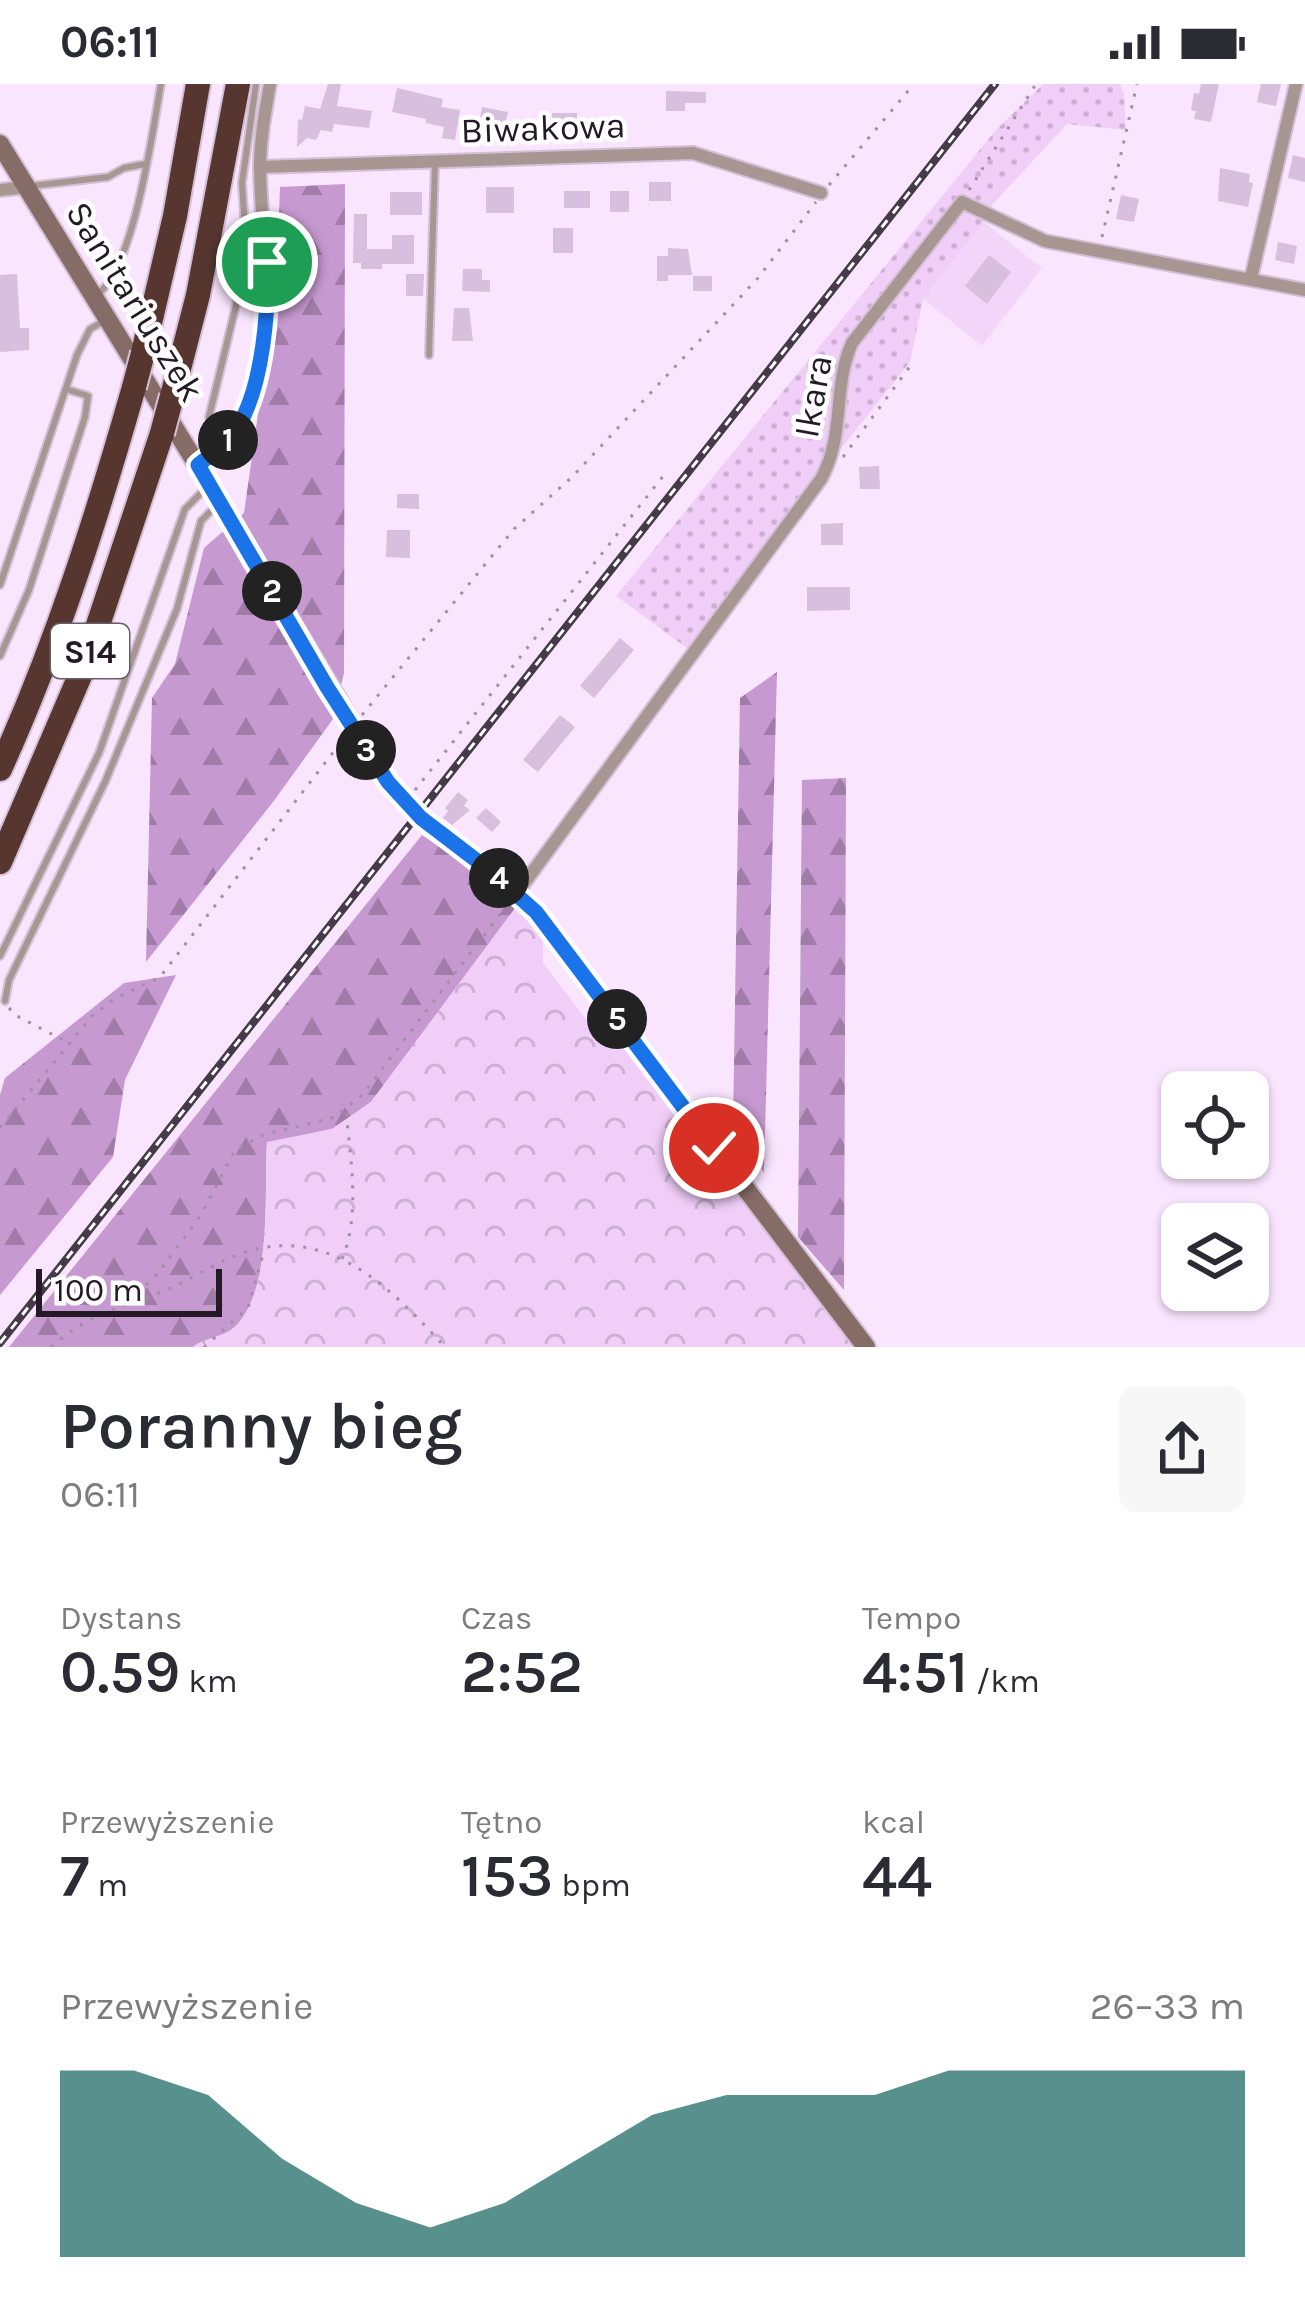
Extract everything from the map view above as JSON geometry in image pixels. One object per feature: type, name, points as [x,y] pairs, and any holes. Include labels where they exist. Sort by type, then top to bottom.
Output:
[{"type":"highway","name":"S14","points":[[0,769],[88,541],[134,387],[175,216],[198,84]]},
{"type":"highway","name":"S14","points":[[0,862],[85,664],[162,433],[198,295],[238,84]]},
{"type":"street","points":[[198,465],[222,446],[245,412],[264,331],[268,276],[260,167],[270,84]]},
{"type":"street","points":[[1251,278],[1296,84]]},
{"type":"street","name":"Sanitariuszek","points":[[0,144],[381,773],[414,812],[536,912],[866,1347]]},
{"type":"street","name":"Biwakowa","points":[[260,167],[693,153],[821,193]]},
{"type":"street","points":[[0,190],[28,188]]},
{"type":"street","points":[[962,202],[1030,236],[1305,290]]},
{"type":"street","name":"Ikara","points":[[517,893],[820,479],[837,441],[843,368],[852,343],[962,202]]},
{"type":"lane","points":[[95,296],[112,281],[120,264],[161,84]]},
{"type":"lane","points":[[222,446],[209,417],[248,260],[242,183],[256,84]]},
{"type":"lane","points":[[429,355],[435,160]]},
{"type":"lane","points":[[28,188],[46,181],[108,177],[145,164]]},
{"type":"lane","points":[[0,585],[85,338],[96,324],[109,318]]},
{"type":"lane","points":[[0,656],[29,590],[85,417],[88,396],[66,389]]},
{"type":"lane","points":[[0,956],[99,753],[185,509],[215,493]]},
{"type":"lane","points":[[4,1001],[9,980],[105,782],[177,609],[201,521],[215,493]]},
{"type":"path","points":[[0,1127],[69,1042],[114,999],[160,976],[352,728],[514,530],[573,476],[758,278],[821,193],[914,84]]},
{"type":"path","points":[[962,202],[1036,84]]},
{"type":"path","points":[[1099,251],[1137,84]]},
{"type":"path","points":[[820,479],[850,449],[911,365]]},
{"type":"path","points":[[410,796],[668,470]]},
{"type":"path","points":[[129,1302],[159,1272],[201,1215],[235,1150],[263,1135],[335,1117],[363,1094],[517,893]]},
{"type":"path","points":[[4,1001],[15,1015],[69,1042]]},
{"type":"path","points":[[342,1259],[350,1239],[352,1204],[346,1108]]},
{"type":"path","points":[[51,1347],[83,1320],[156,1295],[250,1250],[292,1248],[342,1259],[388,1287],[445,1347]]},
{"type":"path","points":[[204,1347],[248,1308],[264,1249]]},
{"type":"shaded area","points":[[984,222],[1042,268],[982,346],[923,299]]},
{"type":"green space","points":[[1043,84],[1120,84],[1126,130],[1067,124],[991,206],[984,222],[923,299],[910,362],[764,545],[691,651],[616,596],[996,130]]},
{"type":"green space","points":[[345,184],[344,673],[333,719],[146,962],[152,698],[175,664],[204,548],[244,513],[275,328],[280,187]]},
{"type":"green space","points":[[777,672],[764,1173],[733,1124],[740,698]]},
{"type":"green space","points":[[846,778],[844,1290],[798,1237],[802,780]]},
{"type":"green space","points":[[422,835],[513,897],[516,907],[371,1102],[332,1129],[267,1143],[261,1266],[256,1290],[235,1327],[193,1347],[9,1347]]},
{"type":"green space","points":[[516,907],[543,940],[543,963],[589,1023],[598,1016],[629,1049],[853,1347],[193,1347],[235,1327],[256,1290],[264,1240],[267,1142],[332,1129],[371,1102]]},
{"type":"green space","points":[[176,975],[125,1080],[113,1157],[0,1295],[0,1095],[5,1078],[124,983]]},
{"type":"building","points":[[328,84],[341,84],[337,106],[372,111],[369,128],[334,124],[332,132],[321,130],[316,140],[307,138],[297,147],[298,119],[302,120],[305,106],[320,109]]},
{"type":"building","points":[[1201,84],[1219,84],[1211,122],[1194,119],[1196,111],[1191,110]]},
{"type":"building","points":[[1261,84],[1281,84],[1276,106],[1257,102]]},
{"type":"building","points":[[397,88],[443,99],[441,107],[460,110],[455,140],[442,138],[444,127],[426,123],[426,119],[392,112]]},
{"type":"building","points":[[666,91],[706,92],[706,103],[685,103],[685,111],[666,111]]},
{"type":"building","points":[[482,107],[508,112],[504,130],[479,125]]},
{"type":"building","points":[[552,113],[577,113],[577,130],[542,135],[542,122],[552,122]]},
{"type":"building","points":[[1293,155],[1305,158],[1305,182],[1288,178]]},
{"type":"building","points":[[1220,168],[1250,174],[1248,207],[1218,201]]},
{"type":"building","points":[[649,182],[671,182],[671,201],[649,201]]},
{"type":"building","points":[[486,187],[514,187],[514,213],[486,213]]},
{"type":"building","points":[[564,191],[590,191],[590,208],[564,208]]},
{"type":"building","points":[[610,191],[629,191],[629,212],[610,212]]},
{"type":"building","points":[[390,192],[422,192],[422,215],[390,215]]},
{"type":"building","points":[[1121,195],[1139,199],[1134,222],[1116,219]]},
{"type":"building","points":[[354,214],[367,214],[367,249],[392,249],[392,235],[414,235],[414,264],[361,269],[361,263],[353,263]]},
{"type":"building","points":[[553,228],[573,228],[573,253],[553,253]]},
{"type":"building","points":[[1278,242],[1297,246],[1294,264],[1275,260]]},
{"type":"building","points":[[668,248],[688,249],[692,275],[668,275],[668,281],[657,281],[657,256],[668,256]]},
{"type":"building","points":[[989,255],[1011,272],[987,304],[965,286]]},
{"type":"building","points":[[463,269],[482,269],[482,280],[490,280],[490,292],[462,291]]},
{"type":"building","points":[[17,274],[20,328],[29,328],[29,350],[0,352],[0,275]]},
{"type":"building","points":[[406,274],[424,274],[423,296],[406,296]]},
{"type":"building","points":[[693,276],[712,276],[712,291],[693,291]]},
{"type":"building","points":[[454,308],[469,308],[473,341],[452,341]]},
{"type":"building","points":[[879,466],[880,489],[860,489],[859,467]]},
{"type":"building","points":[[397,494],[419,494],[419,509],[397,508]]},
{"type":"building","points":[[843,523],[843,545],[821,545],[821,524]]},
{"type":"building","points":[[387,530],[410,530],[410,558],[386,557]]},
{"type":"building","points":[[807,587],[850,587],[850,610],[807,611]]},
{"type":"building","points":[[620,638],[634,650],[594,698],[580,686]]},
{"type":"building","points":[[560,715],[575,727],[538,772],[523,760]]},
{"type":"building","points":[[458,792],[468,800],[464,806],[470,810],[452,825],[443,818]]},
{"type":"building","points":[[486,808],[501,822],[492,832],[476,818]]},
{"type":"railway","points":[[0,1343],[995,84]]},
{"type":"route","points":[[267,262],[264,331],[249,402],[236,430],[198,465],[378,769],[421,818],[536,912],[714,1148]]}]
